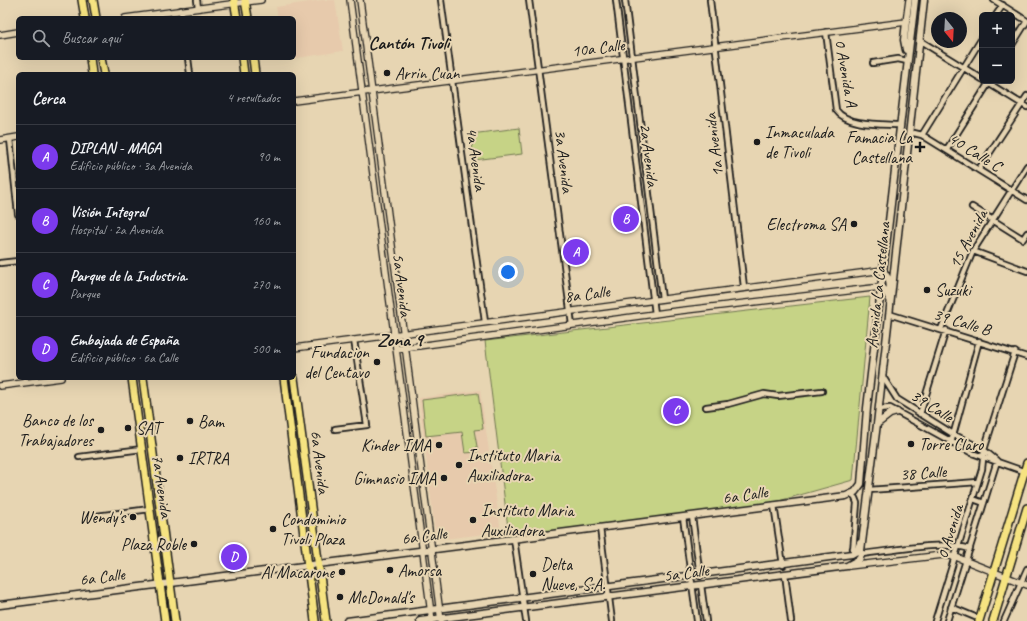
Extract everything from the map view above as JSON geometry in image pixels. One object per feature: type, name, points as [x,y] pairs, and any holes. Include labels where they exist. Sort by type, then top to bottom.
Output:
[{"type":"main road","points":[[82,0],[85,16]]},
{"type":"main road","points":[[93,0],[96,16]]},
{"type":"main road","name":"Avenida La Castellana","points":[[851,494],[857,491],[861,484],[867,408],[914,0]]},
{"type":"main road","name":"Avenida La Castellana","points":[[856,552],[863,532],[879,410],[924,0]]},
{"type":"main road","points":[[245,1],[248,16]]},
{"type":"main road","points":[[234,2],[237,16]]},
{"type":"main road","points":[[906,22],[904,40],[907,58]]},
{"type":"main road","points":[[90,60],[92,72]]},
{"type":"main road","points":[[101,60],[104,72]]},
{"type":"main road","points":[[242,60],[244,72]]},
{"type":"main road","points":[[253,60],[255,72]]},
{"type":"main road","points":[[896,149],[908,136]]},
{"type":"main road","points":[[883,270],[889,280],[890,303]]},
{"type":"main road","points":[[881,287],[884,289],[890,303]]},
{"type":"main road","name":"7a Avenida","points":[[132,380],[166,621]]},
{"type":"main road","name":"7a Avenida","points":[[143,380],[169,583],[176,621]]},
{"type":"main road","name":"6a Avenida","points":[[284,380],[315,621]]},
{"type":"main road","name":"6a Avenida","points":[[294,380],[326,621]]},
{"type":"main road","points":[[867,408],[872,412],[879,410]]},
{"type":"main road","points":[[877,424],[890,414],[897,412]]},
{"type":"main road","points":[[977,619],[994,572],[1026,472],[1027,462]]},
{"type":"main road","name":"6a Calle","points":[[0,605],[692,516],[851,494]]},
{"type":"main road","points":[[993,621],[1006,576],[1025,522],[1027,508]]},
{"type":"main road","points":[[847,566],[858,561],[856,552]]},
{"type":"main road","name":"5a Calle","points":[[347,621],[783,565],[856,552]]},
{"type":"main road","name":"5a Calle","points":[[420,621],[441,620],[847,566]]},
{"type":"street","points":[[197,0],[198,8]]},
{"type":"street","points":[[139,16],[234,2],[261,0]]},
{"type":"street","name":"5a Avenida","points":[[350,0],[432,620]]},
{"type":"street","name":"5a Avenida","points":[[360,0],[406,347],[430,549],[441,620]]},
{"type":"street","name":"4a Avenida","points":[[442,0],[485,322]]},
{"type":"street","name":"3a Avenida","points":[[529,0],[572,325]]},
{"type":"street","name":"2a Avenida","points":[[616,0],[656,314]]},
{"type":"street","name":"2a Avenida","points":[[625,0],[662,299]]},
{"type":"street","name":"1a Avenida","points":[[710,0],[744,287]]},
{"type":"street","points":[[906,22],[909,0]]},
{"type":"street","points":[[994,0],[1027,21],[1015,40]]},
{"type":"street","points":[[998,12],[1002,5]]},
{"type":"street","points":[[181,10],[182,16]]},
{"type":"street","name":"10a Calle","points":[[296,101],[906,22]]},
{"type":"street","points":[[0,35],[16,32]]},
{"type":"street","name":"0 Avenida A","points":[[826,32],[836,110],[841,117],[850,121],[899,125]]},
{"type":"street","points":[[919,40],[979,77]]},
{"type":"street","points":[[922,135],[979,43]]},
{"type":"street","points":[[873,63],[907,58]]},
{"type":"street","points":[[188,60],[190,72]]},
{"type":"street","points":[[947,149],[987,84]]},
{"type":"street","points":[[991,84],[1027,107]]},
{"type":"street","points":[[979,169],[1027,96]]},
{"type":"street","name":"40 Calle C","points":[[908,136],[914,133],[922,135],[947,149],[1027,200]]},
{"type":"street","points":[[0,140],[16,138]]},
{"type":"street","points":[[10,139],[16,195]]},
{"type":"street","name":"15 Avenida","points":[[920,414],[944,330],[973,251],[1027,166]]},
{"type":"street","points":[[377,203],[387,201]]},
{"type":"street","points":[[972,207],[1023,239],[1027,233]]},
{"type":"street","points":[[973,251],[1027,271]]},
{"type":"street","points":[[0,263],[16,261]]},
{"type":"street","name":"8a Calle","points":[[296,348],[404,332],[883,270]]},
{"type":"street","name":"8a Calle","points":[[396,348],[656,314],[881,287]]},
{"type":"street","name":"39 Calle B","points":[[889,314],[1027,357]]},
{"type":"street","points":[[335,429],[366,425],[354,340]]},
{"type":"street","points":[[951,443],[979,341]]},
{"type":"street","name":"0 Avenida","points":[[935,621],[956,557],[978,482],[984,458],[984,450],[1014,352]]},
{"type":"street","name":"39 Calle","points":[[882,377],[894,397],[953,434],[984,450],[997,461]]},
{"type":"street","points":[[0,386],[46,380]]},
{"type":"street","points":[[706,407],[728,404],[764,394],[778,396],[822,391]]},
{"type":"street","name":"39 Calle","points":[[879,410],[890,408],[951,443],[984,458],[997,461],[1026,472]]},
{"type":"street","points":[[79,457],[142,449]]},
{"type":"street","name":"0 Avenida","points":[[947,621],[997,461]]},
{"type":"street","name":"38 Calle","points":[[869,490],[978,482]]},
{"type":"street","points":[[851,494],[857,503],[856,552]]},
{"type":"street","points":[[973,499],[984,503]]},
{"type":"street","points":[[774,505],[783,565]]},
{"type":"street","points":[[96,516],[150,509]]},
{"type":"street","points":[[692,516],[700,576]]},
{"type":"street","points":[[683,517],[697,621]]},
{"type":"street","points":[[600,528],[612,621]]},
{"type":"street","points":[[514,539],[526,621]]},
{"type":"street","name":"5a Calle","points":[[856,552],[959,545],[970,549]]},
{"type":"street","name":"5a Calle","points":[[847,566],[933,555],[956,557],[1027,585]]},
{"type":"street","points":[[1004,621],[1027,569]]},
{"type":"street","points":[[785,574],[791,621]]},
{"type":"street","points":[[701,585],[706,621]]},
{"type":"street","points":[[951,607],[977,619]]},
{"type":"shaded area","points":[[322,0],[335,0],[343,51],[296,58],[296,16],[278,16],[276,7]]},
{"type":"shaded area","name":"Instituto Maria Auxiliadora.","points":[[480,390],[501,532],[436,540],[419,398]]},
{"type":"green space","points":[[519,128],[522,154],[474,160],[471,134]]},
{"type":"green space","points":[[870,297],[853,480],[775,502],[509,536],[485,341]]},
{"type":"green space","points":[[478,393],[483,429],[474,430],[478,452],[465,453],[462,432],[426,436],[422,400]]},
{"type":"place","name":"Arrin Cuan","points":[[387,73]]},
{"type":"place","name":"Inmaculada de Tivoli","points":[[757,142]]},
{"type":"place","name":"Famacia La Castellana","points":[[920,147]]},
{"type":"place","name":"Visión Integral","points":[[626,219]]},
{"type":"place","name":"Electroma SA","points":[[854,224]]},
{"type":"place","name":"DIPLAN - MAGA","points":[[576,252]]},
{"type":"place","name":"Suzuki","points":[[927,290]]},
{"type":"place","name":"Fundacion del Centavo","points":[[377,362]]},
{"type":"place","name":"Parque de la Industria.","points":[[676,411]]},
{"type":"place","name":"Bam","points":[[190,421]]},
{"type":"place","name":"SAT","points":[[128,428]]},
{"type":"place","name":"Banco de los Trabajadores","points":[[101,430]]},
{"type":"place","name":"Torre Claro","points":[[911,444]]},
{"type":"place","name":"Kinder IMA","points":[[439,445]]},
{"type":"place","name":"IRTRA","points":[[180,458]]},
{"type":"place","name":"Instituto Maria Auxiliadora.","points":[[459,465]]},
{"type":"place","name":"Gimnasio IMA","points":[[444,478]]},
{"type":"place","name":"Wendy's","points":[[133,517]]},
{"type":"place","name":"Instituto Maria Auxiliadora","points":[[473,520]]},
{"type":"place","name":"Condominio Tivoli Plaza","points":[[273,529]]},
{"type":"place","name":"Plaza Roble","points":[[194,544]]},
{"type":"place","name":"Embajada de España","points":[[234,557]]},
{"type":"place","name":"Amorsa","points":[[390,570]]},
{"type":"place","name":"Al Macarone","points":[[342,572]]},
{"type":"place","name":"Delta Nueve, S.A.","points":[[533,574]]},
{"type":"place","name":"McDonald's","points":[[340,597]]},
{"type":"district","name":"Cantón Tivoli","points":[[409,43]]},
{"type":"district","name":"Zona 9","points":[[400,340]]}]
